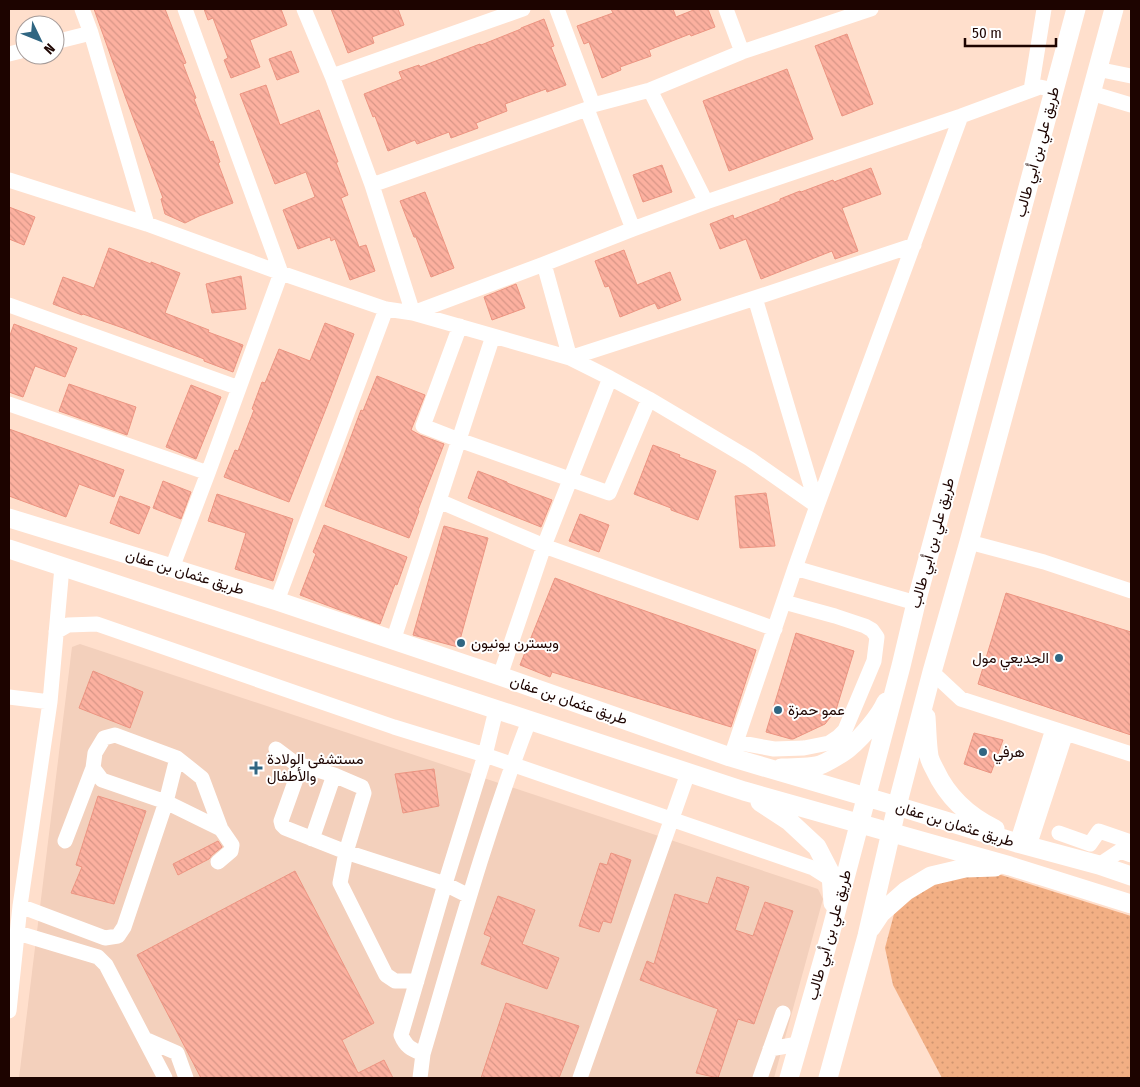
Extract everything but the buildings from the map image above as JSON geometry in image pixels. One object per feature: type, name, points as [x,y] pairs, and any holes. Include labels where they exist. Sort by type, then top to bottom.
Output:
[{"type":"main road","name":"طريق علي بن أبي طالب","points":[[789,1078],[867,798],[902,666],[916,603],[1076,9]]},
{"type":"main road","points":[[828,1078],[867,936],[897,806],[932,672],[970,542],[1114,9]]},
{"type":"main road","name":"طريق عثمان بن عفان","points":[[9,518],[172,568],[500,676],[733,749],[768,769],[897,806],[991,826],[1023,845],[1099,865],[1131,876]]},
{"type":"main road","name":"طريق عثمان بن عفان","points":[[9,549],[744,792],[1010,866],[1131,904]]},
{"type":"main road","points":[[768,769],[798,768],[821,764],[849,748],[884,707],[902,666]]},
{"type":"main road","points":[[926,698],[927,737],[930,758],[938,777],[948,793],[964,810],[991,826]]},
{"type":"main road","points":[[744,792],[789,821],[818,847],[832,880],[833,906],[830,935]]},
{"type":"main road","points":[[867,936],[881,913],[906,892],[931,876],[965,868],[1010,866]]},
{"type":"street","points":[[82,9],[147,224]]},
{"type":"street","points":[[172,568],[280,273],[185,9]]},
{"type":"street","points":[[304,9],[332,76],[372,185],[413,312]]},
{"type":"street","points":[[332,76],[523,9]]},
{"type":"street","points":[[557,9],[633,229]]},
{"type":"street","points":[[726,9],[742,52]]},
{"type":"street","points":[[372,185],[590,107],[650,90],[742,52],[855,11],[871,9]]},
{"type":"street","points":[[1031,90],[1044,9]]},
{"type":"street","points":[[65,40],[91,34]]},
{"type":"street","points":[[1097,69],[1131,76]]},
{"type":"street","points":[[413,312],[706,202],[961,116],[1040,87],[1054,90]]},
{"type":"street","points":[[650,90],[706,202]]},
{"type":"street","points":[[1091,93],[1131,105]]},
{"type":"street","points":[[784,602],[835,616],[872,630],[877,637],[874,661],[845,730],[829,743],[804,748],[733,749],[817,506],[961,116]]},
{"type":"street","points":[[9,180],[147,224],[386,310],[413,312],[570,358],[649,399],[750,459],[817,506]]},
{"type":"street","points":[[570,358],[914,245]]},
{"type":"street","points":[[544,264],[570,358]]},
{"type":"street","points":[[755,298],[817,506]]},
{"type":"street","points":[[9,307],[239,388]]},
{"type":"street","points":[[277,602],[386,310]]},
{"type":"street","points":[[460,326],[423,426],[459,440],[609,493],[649,399]]},
{"type":"street","points":[[393,641],[493,336]]},
{"type":"street","points":[[500,676],[544,546],[610,378]]},
{"type":"street","points":[[9,404],[208,473]]},
{"type":"street","points":[[439,501],[544,546],[775,629]]},
{"type":"street","points":[[970,542],[1044,562],[1131,591]]},
{"type":"street","points":[[9,1010],[20,906],[50,702],[62,567]]},
{"type":"street","points":[[795,568],[916,603]]},
{"type":"street","points":[[56,632],[68,626],[97,624],[384,724],[484,755],[813,868],[832,880]]},
{"type":"street","points":[[932,672],[961,699],[1131,754]]},
{"type":"street","points":[[9,697],[50,702]]},
{"type":"street","points":[[422,1054],[409,1047],[401,1035],[496,710]]},
{"type":"street","points":[[420,1078],[422,1054],[469,896],[512,765],[529,721]]},
{"type":"street","points":[[1023,845],[1060,731]]},
{"type":"street","points":[[65,841],[93,768],[95,753],[104,738],[115,735],[177,758],[202,778],[220,829],[232,845],[231,851],[218,862]]},
{"type":"street","points":[[276,749],[300,767],[304,766],[334,775],[362,787],[364,793],[346,852],[340,883],[386,975],[396,981],[417,981]]},
{"type":"street","points":[[20,906],[105,938],[118,936],[124,927],[166,802],[177,758]]},
{"type":"street","points":[[300,767],[297,771],[281,821],[285,828],[346,852],[445,884],[469,896]]},
{"type":"street","points":[[93,768],[102,780],[166,802],[220,829]]},
{"type":"street","points":[[580,1078],[688,773]]},
{"type":"street","points":[[312,839],[334,775]]},
{"type":"street","points":[[462,831],[488,837]]},
{"type":"street","points":[[1060,833],[1090,844],[1099,831],[1131,842]]},
{"type":"street","points":[[1099,865],[1120,851],[1131,855]]},
{"type":"street","points":[[18,933],[98,957],[106,965],[145,1039],[158,1076]]},
{"type":"street","points":[[98,957],[105,938]]},
{"type":"street","points":[[760,1078],[783,1012]]},
{"type":"street","points":[[145,1039],[176,1053],[186,1078]]},
{"type":"street","points":[[770,1048],[798,1044]]},
{"type":"shaded area","name":"مستشفى الولادة والأطفال","points":[[80,644],[818,889],[823,899],[774,1078],[19,1078],[72,647]]},
{"type":"shaded area","points":[[998,874],[1131,916],[1131,1078],[942,1078],[893,985],[885,948],[894,914],[913,894],[933,882],[965,875]]},
{"type":"place","name":"ويسترن يونيون","points":[[461,643]]},
{"type":"place","name":"الجديعي مول","points":[[1059,658]]},
{"type":"place","name":"عمو حمزة","points":[[778,710]]},
{"type":"place","name":"هرفي","points":[[983,752]]},
{"type":"place","name":"مستشفى الولادة والأطفال","points":[[256,768]]}]
